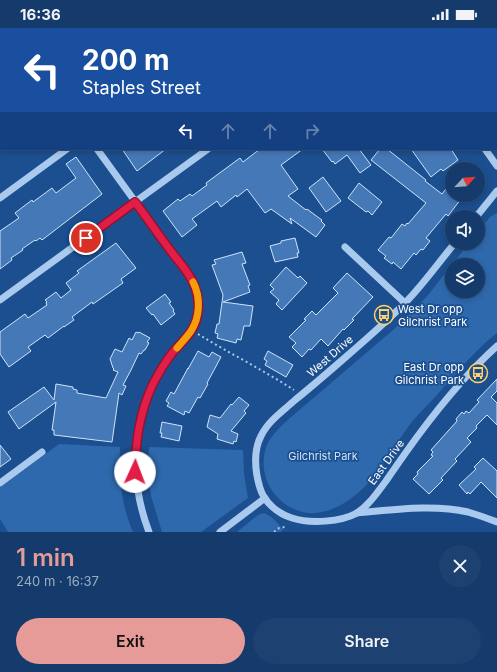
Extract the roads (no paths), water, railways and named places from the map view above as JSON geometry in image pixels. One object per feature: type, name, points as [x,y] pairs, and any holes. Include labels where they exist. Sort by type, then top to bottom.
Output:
[{"type":"street","points":[[0,198],[66,150]]},
{"type":"street","points":[[98,150],[185,270],[194,286],[198,302],[197,317],[192,330],[169,358],[155,380],[144,405],[138,427],[135,472],[143,517],[149,532]]},
{"type":"street","points":[[0,300],[207,150]]},
{"type":"street","points":[[486,150],[497,166]]},
{"type":"street","points":[[482,210],[497,191]]},
{"type":"street","points":[[345,247],[405,303]]},
{"type":"street","name":"West Drive","points":[[265,498],[259,485],[256,469],[257,446],[260,437],[266,428],[274,419],[338,364],[405,303],[449,250]]},
{"type":"street","name":"East Drive","points":[[265,498],[279,512],[288,517],[311,522],[324,522],[347,517],[356,513],[377,493],[447,399],[497,346]]},
{"type":"street","points":[[0,483],[42,452]]},
{"type":"street","points":[[220,532],[265,498]]},
{"type":"street","points":[[356,513],[445,509],[467,512],[497,522]]},
{"type":"place","name":"West Dr opp Gilchrist Park","points":[[384,315]]},
{"type":"place","name":"East Dr opp Gilchrist Park","points":[[478,373]]},
{"type":"park label","name":"Gilchrist Park","points":[[323,456]]}]
